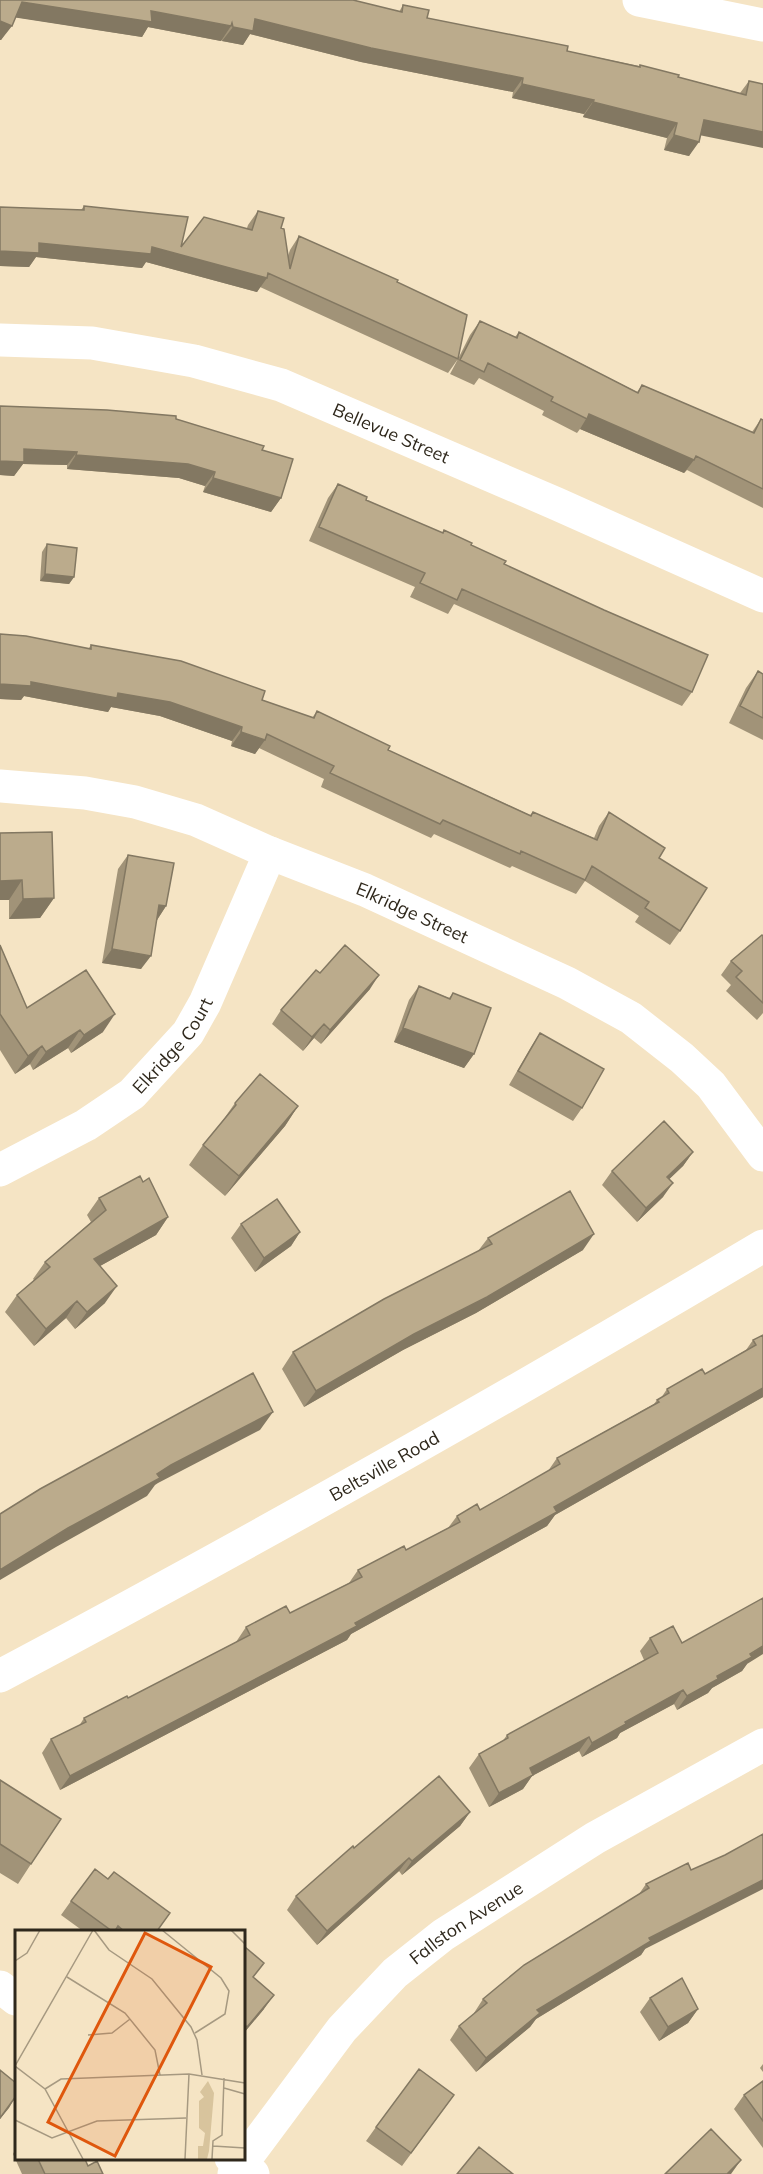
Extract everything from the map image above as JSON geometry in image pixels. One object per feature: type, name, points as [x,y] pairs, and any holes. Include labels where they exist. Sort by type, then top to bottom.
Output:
[{"type":"street","points":[[639,0],[763,25]]},
{"type":"street","name":"Bellevue Street","points":[[0,340],[92,343],[194,361],[281,385],[763,596]]},
{"type":"street","name":"Elkridge Street","points":[[0,786],[85,793],[135,801],[196,820],[270,853],[365,890],[502,951],[631,1018],[682,1058],[711,1085],[763,1155]]},
{"type":"street","name":"Elkridge Court","points":[[0,1170],[86,1125],[132,1094],[188,1033],[205,1004],[270,853]]},
{"type":"street","name":"Beltsville Road","points":[[0,1676],[338,1492],[763,1246]]},
{"type":"street","name":"Fallston Avenue","points":[[239,2168],[342,2029],[395,1974],[442,1935],[595,1838],[763,1745]]},
{"type":"street","points":[[0,1987],[15,1998]]},
{"type":"building","points":[[0,0],[353,0],[402,12],[403,5],[429,10],[427,18],[568,46],[567,51],[640,67],[640,65],[746,95],[749,81],[763,84],[763,132],[704,120],[699,142],[674,135],[677,123],[593,102],[594,100],[522,84],[523,78],[371,48],[255,19],[253,31],[233,27],[232,23],[231,26],[151,11],[152,22],[22,2],[12,26],[0,21]]},
{"type":"building","points":[[84,206],[188,217],[181,247],[204,217],[252,230],[258,211],[284,218],[281,228],[284,229],[290,269],[299,236],[398,280],[397,282],[467,315],[458,359],[268,273],[267,278],[152,247],[151,254],[39,243],[39,253],[0,251],[0,207],[84,210]]},
{"type":"building","points":[[480,321],[517,338],[519,332],[638,393],[642,385],[754,433],[761,419],[763,420],[763,489],[696,456],[694,460],[589,414],[587,419],[551,401],[553,397],[488,363],[484,372],[460,360]]},
{"type":"building","points":[[0,406],[107,410],[176,416],[176,419],[264,446],[262,450],[293,459],[281,498],[213,478],[215,472],[188,464],[76,455],[77,452],[24,449],[24,462],[0,461]]},
{"type":"building","points":[[338,484],[367,497],[366,500],[472,543],[471,545],[506,561],[504,564],[708,655],[692,692],[462,589],[457,600],[420,583],[425,573],[319,527]]},
{"type":"building","points":[[47,544],[77,548],[74,577],[45,574]]},
{"type":"building","points":[[0,634],[26,636],[91,649],[91,645],[181,661],[265,691],[262,700],[314,718],[317,711],[390,746],[388,750],[531,816],[533,812],[597,840],[609,812],[665,848],[659,858],[707,888],[680,931],[645,908],[649,902],[592,866],[585,880],[521,851],[520,854],[443,820],[440,824],[330,773],[334,766],[267,734],[265,740],[241,732],[242,727],[170,702],[118,693],[117,698],[31,682],[31,686],[0,684]]},
{"type":"building","points":[[758,671],[763,674],[763,718],[740,706]]},
{"type":"building","points":[[52,832],[54,898],[23,899],[22,880],[0,881],[0,833]]},
{"type":"building","points":[[128,855],[174,863],[166,906],[159,905],[151,956],[112,949]]},
{"type":"building","points":[[762,935],[763,1003],[736,977],[742,971],[731,961]]},
{"type":"building","points":[[0,945],[27,1008],[86,970],[115,1014],[84,1035],[80,1030],[46,1052],[42,1046],[28,1056],[0,1014]]},
{"type":"building","points":[[345,945],[379,975],[330,1030],[324,1024],[312,1037],[281,1010],[316,970],[320,973]]},
{"type":"building","points":[[419,986],[450,999],[453,993],[491,1008],[474,1054],[403,1028]]},
{"type":"building","points":[[540,1033],[604,1069],[582,1108],[518,1071]]},
{"type":"building","points":[[260,1074],[298,1106],[239,1176],[203,1145]]},
{"type":"building","points":[[664,1121],[693,1152],[667,1177],[673,1183],[646,1208],[612,1171]]},
{"type":"building","points":[[140,1176],[143,1182],[149,1178],[168,1217],[94,1259],[117,1286],[87,1312],[77,1301],[46,1329],[17,1295],[50,1267],[45,1262],[106,1210],[99,1198]]},
{"type":"building","points":[[570,1191],[594,1234],[487,1297],[414,1334],[316,1391],[293,1352],[384,1299],[492,1244],[488,1238]]},
{"type":"building","points":[[277,1199],[300,1232],[264,1258],[241,1224]]},
{"type":"building","points":[[763,1335],[763,1388],[554,1507],[557,1512],[355,1623],[357,1626],[70,1776],[51,1739],[86,1722],[84,1718],[250,1635],[246,1627],[286,1606],[290,1613],[362,1577],[358,1570],[404,1546],[406,1550],[460,1522],[457,1516],[477,1504],[480,1510],[560,1464],[557,1458],[659,1402],[657,1400],[669,1393],[667,1389],[702,1369],[705,1374],[756,1345],[753,1340]]},
{"type":"building","points":[[253,1373],[273,1412],[171,1465],[157,1474],[160,1478],[68,1528],[0,1570],[0,1514],[40,1489]]},
{"type":"building","points":[[763,1598],[763,1646],[750,1654],[752,1657],[687,1696],[683,1690],[592,1743],[589,1737],[530,1768],[533,1775],[499,1793],[479,1754],[508,1738],[507,1735],[658,1653],[650,1638],[673,1626],[682,1643]]},
{"type":"building","points":[[439,1776],[470,1812],[412,1861],[409,1858],[327,1931],[296,1896]]},
{"type":"building","points":[[0,1780],[61,1819],[31,1864],[0,1844]]},
{"type":"building","points":[[763,1834],[763,1880],[649,1938],[651,1941],[537,2010],[540,2013],[486,2058],[459,2026],[487,2003],[483,1999],[524,1965],[649,1888],[646,1884],[688,1863],[691,1870]]},
{"type":"building","points":[[95,1869],[108,1879],[114,1872],[170,1913],[158,1930],[123,1930],[118,1926],[116,1930],[111,1930],[71,1901]]},
{"type":"building","points":[[244,1948],[264,1963],[253,1977],[274,1995],[247,2027],[244,2024]]},
{"type":"building","points":[[682,1978],[698,2009],[668,2027],[650,1998]]},
{"type":"building","points":[[419,2069],[454,2095],[411,2153],[376,2127]]},
{"type":"building","points":[[0,2070],[15,2082],[15,2097],[0,2118]]},
{"type":"building","points":[[763,2081],[763,2121],[744,2095]]},
{"type":"building","points":[[711,2129],[741,2160],[727,2174],[665,2174]]},
{"type":"building","points":[[479,2147],[513,2174],[457,2174]]},
{"type":"building","points":[[38,2159],[85,2159],[88,2166],[97,2161],[103,2174],[45,2174]]}]
